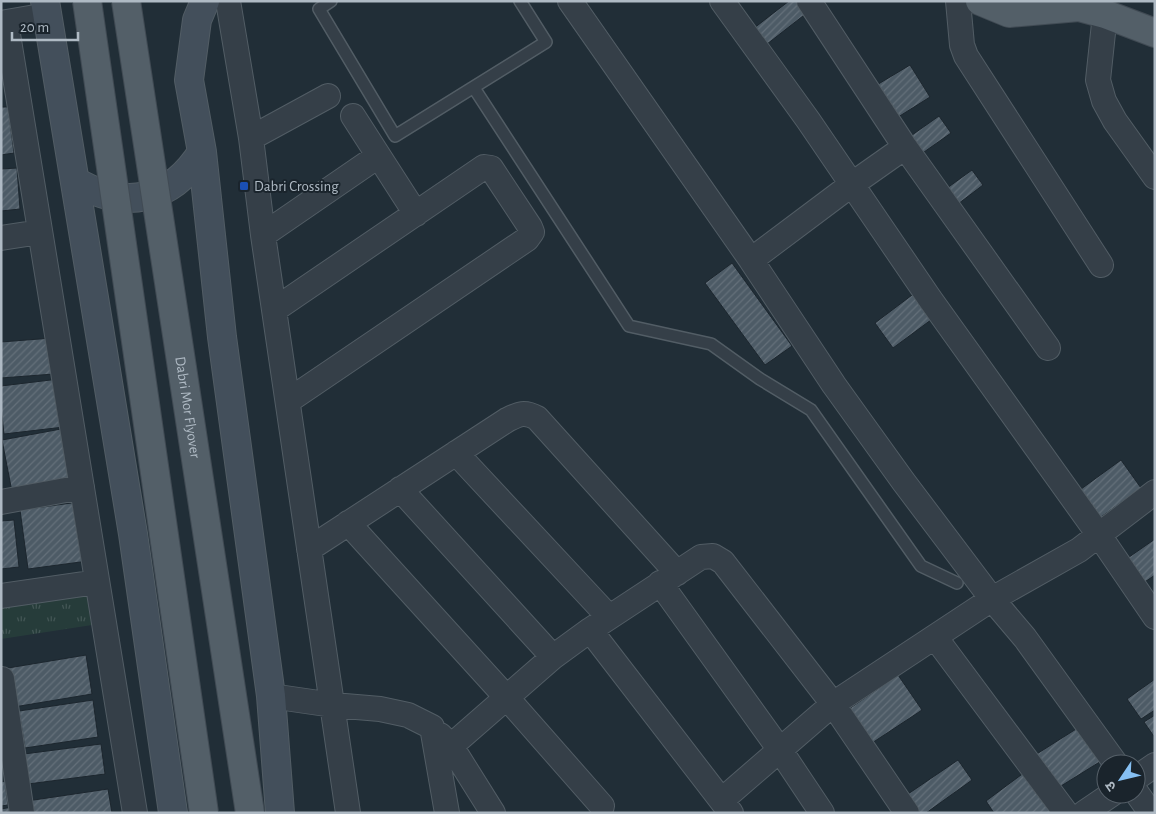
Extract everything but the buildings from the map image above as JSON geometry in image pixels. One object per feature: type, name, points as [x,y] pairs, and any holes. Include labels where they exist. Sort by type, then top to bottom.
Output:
[{"type":"main road","points":[[87,1],[204,813]]},
{"type":"main road","name":"Dabri Mor Flyover","points":[[126,1],[250,813]]},
{"type":"main road","points":[[205,1],[197,20],[189,80],[202,152],[222,337],[270,696],[280,813]]},
{"type":"main road","points":[[980,1],[1009,13],[1085,8],[1155,33]]},
{"type":"main road","points":[[46,8],[134,534],[172,813]]},
{"type":"main road","points":[[75,181],[91,191],[109,196],[127,198],[146,196],[164,190],[179,180],[192,167],[202,152]]},
{"type":"street","points":[[228,1],[251,138],[263,235],[348,813]]},
{"type":"street","points":[[570,1],[751,260],[834,385],[902,481],[992,599],[1025,638],[1109,754]]},
{"type":"street","points":[[722,1],[808,120],[930,299],[1099,535],[1155,617]]},
{"type":"street","points":[[809,1],[905,147],[1048,348]]},
{"type":"street","points":[[958,1],[962,45],[966,56],[1101,265]]},
{"type":"street","points":[[46,8],[4,23],[135,813]]},
{"type":"street","points":[[1085,8],[1098,80],[1104,101],[1115,121],[1155,177]]},
{"type":"street","points":[[251,138],[328,96]]},
{"type":"street","points":[[353,116],[416,214]]},
{"type":"street","points":[[751,260],[905,147]]},
{"type":"street","points":[[263,235],[378,156]]},
{"type":"street","points":[[274,310],[479,170],[488,167],[491,168],[532,232],[527,239],[288,401]]},
{"type":"street","points":[[1,238],[40,232]]},
{"type":"street","points":[[309,549],[507,420],[519,414],[529,414],[537,418],[669,578],[822,813]]},
{"type":"street","points":[[456,453],[609,617]]},
{"type":"street","points":[[1,502],[82,487]]},
{"type":"street","points":[[400,489],[552,657]]},
{"type":"street","points":[[590,630],[726,806],[780,750],[833,704],[992,599],[1079,550],[1155,492]]},
{"type":"street","points":[[348,523],[602,806]]},
{"type":"street","points":[[451,746],[552,657],[669,578],[701,558],[713,556],[723,562],[833,704],[907,813]]},
{"type":"street","points":[[1,596],[97,582]]},
{"type":"street","points":[[957,583],[992,599]]},
{"type":"street","points":[[935,637],[1066,813]]},
{"type":"street","points":[[2,679],[22,813]]},
{"type":"street","points":[[270,696],[332,705],[380,709],[408,715],[432,726],[451,746],[493,813]]},
{"type":"street","points":[[432,726],[448,813]]},
{"type":"street","points":[[1084,813],[1097,804]]},
{"type":"lane","points":[[331,1],[319,9],[395,136],[546,42],[520,1]]},
{"type":"lane","points":[[474,88],[629,326],[711,344],[811,410],[921,566],[957,583]]},
{"type":"green space","points":[[87,589],[92,625],[1,639],[1,599]]},
{"type":"place","name":"Dabri Crossing","points":[[244,186]]}]
